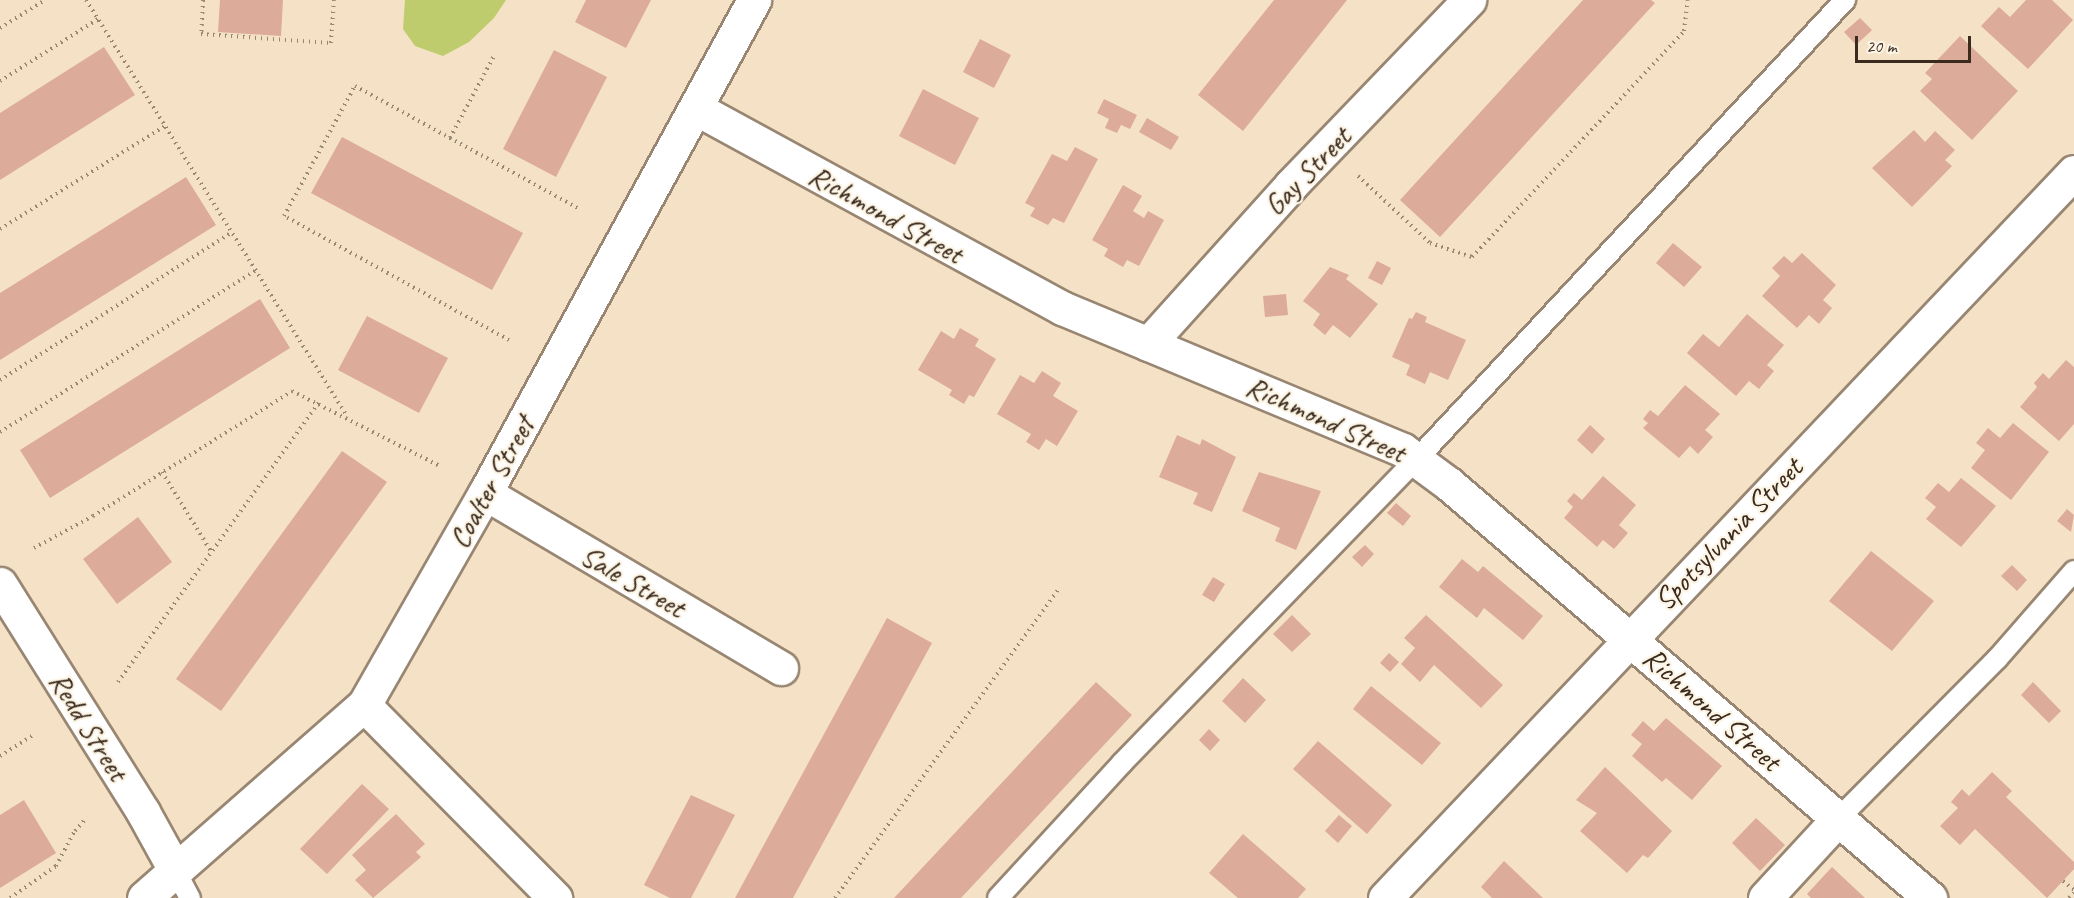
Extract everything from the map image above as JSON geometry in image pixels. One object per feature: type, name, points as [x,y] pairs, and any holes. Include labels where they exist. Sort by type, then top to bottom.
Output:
[{"type":"street","name":"Coalter Street","points":[[144,898],[183,884],[364,705],[485,493],[754,0]]},
{"type":"street","name":"Gay Street","points":[[1148,344],[1291,185],[1469,0]]},
{"type":"street","name":"Richmond Street","points":[[696,109],[1052,303],[1357,428],[1417,459],[1629,637],[1930,898]]},
{"type":"street","name":"Spotsylvania Street","points":[[1385,898],[1629,637],[2074,172]]},
{"type":"street","name":"Sale Street","points":[[485,493],[781,668]]},
{"type":"street","name":"Redd Street","points":[[0,584],[143,812],[183,884]]},
{"type":"street","points":[[364,705],[555,898]]},
{"type":"street","points":[[1765,898],[1838,819]]},
{"type":"lane","points":[[998,898],[1122,763],[1417,459],[1845,0]]},
{"type":"lane","points":[[1838,819],[1997,659],[2074,572]]},
{"type":"path","points":[[0,28],[45,0]]},
{"type":"path","points":[[86,0],[348,417]]},
{"type":"path","points":[[203,0],[201,34],[331,43],[334,0]]},
{"type":"path","points":[[1358,176],[1430,243],[1472,256],[1684,32],[1688,0]]},
{"type":"path","points":[[0,81],[98,19]]},
{"type":"path","points":[[450,138],[495,54]]},
{"type":"path","points":[[509,340],[284,216],[355,86],[580,209]]},
{"type":"path","points":[[0,229],[165,126]]},
{"type":"path","points":[[0,380],[232,232]]},
{"type":"path","points":[[0,432],[256,270]]},
{"type":"path","points":[[34,548],[292,391],[319,402],[440,466]]},
{"type":"path","points":[[118,682],[319,402]]},
{"type":"path","points":[[162,472],[212,553]]},
{"type":"path","points":[[835,898],[1058,590]]},
{"type":"path","points":[[0,756],[34,734]]},
{"type":"path","points":[[10,898],[56,866],[75,831],[87,817]]},
{"type":"path","points":[[2062,881],[2074,892],[2069,898]]},
{"type":"green space","points":[[405,0],[506,0],[494,18],[469,42],[443,56],[415,46],[403,29]]},
{"type":"building","points":[[220,0],[283,0],[281,36],[218,32]]},
{"type":"building","points":[[586,0],[651,0],[626,48],[575,22]]},
{"type":"building","points":[[1274,0],[1347,0],[1243,131],[1198,95]]},
{"type":"building","points":[[1583,0],[1651,0],[1655,3],[1440,237],[1400,200]]},
{"type":"building","points":[[2026,0],[2052,0],[2073,20],[2028,69],[1981,26],[1999,7],[2010,17]]},
{"type":"building","points":[[1860,18],[1872,30],[1856,45],[1844,32]]},
{"type":"building","points":[[1960,36],[2018,91],[1972,140],[1920,91],[1932,79],[1925,73]]},
{"type":"building","points":[[980,39],[1011,55],[994,88],[963,72]]},
{"type":"building","points":[[104,47],[135,95],[0,180],[0,113]]},
{"type":"building","points":[[554,50],[607,77],[556,177],[503,149]]},
{"type":"building","points":[[923,89],[979,118],[955,165],[899,136]]},
{"type":"building","points":[[1104,99],[1137,115],[1130,129],[1121,125],[1117,133],[1105,128],[1109,119],[1097,113]]},
{"type":"building","points":[[1147,118],[1179,137],[1171,150],[1139,132]]},
{"type":"building","points":[[1914,130],[1925,142],[1935,131],[1955,150],[1945,160],[1952,166],[1912,207],[1872,168]]},
{"type":"building","points":[[342,137],[523,233],[492,290],[311,193]]},
{"type":"building","points":[[1075,147],[1098,159],[1064,223],[1053,218],[1048,225],[1030,216],[1035,208],[1025,203],[1052,154],[1067,161]]},
{"type":"building","points":[[186,177],[216,225],[0,360],[0,293]]},
{"type":"building","points":[[1123,185],[1142,196],[1133,211],[1144,218],[1148,211],[1164,220],[1139,266],[1127,260],[1123,267],[1104,256],[1108,249],[1092,240]]},
{"type":"building","points":[[1673,243],[1702,267],[1684,287],[1656,263]]},
{"type":"building","points":[[1802,253],[1836,285],[1823,300],[1832,308],[1819,324],[1809,315],[1797,328],[1762,296],[1780,276],[1772,268],[1784,256],[1792,263]]},
{"type":"building","points":[[1377,261],[1391,268],[1382,285],[1368,278]]},
{"type":"building","points":[[1330,267],[1349,275],[1346,279],[1378,304],[1350,338],[1333,325],[1325,335],[1313,325],[1320,314],[1303,301]]},
{"type":"building","points":[[1286,294],[1288,315],[1265,317],[1263,296]]},
{"type":"building","points":[[260,299],[290,348],[50,498],[20,450]]},
{"type":"building","points":[[1416,312],[1427,317],[1425,322],[1466,340],[1448,380],[1430,372],[1425,384],[1406,375],[1410,365],[1392,357],[1409,318],[1412,319]]},
{"type":"building","points":[[1747,314],[1784,345],[1767,365],[1774,371],[1759,389],[1749,381],[1736,396],[1687,353],[1703,334],[1719,347]]},
{"type":"building","points":[[367,316],[448,358],[419,413],[338,370]]},
{"type":"building","points":[[960,328],[979,339],[975,346],[996,359],[974,397],[969,395],[964,404],[949,395],[952,390],[918,370],[941,331],[954,339]]},
{"type":"building","points":[[2066,360],[2074,367],[2074,424],[2059,441],[2020,407],[2037,387],[2034,383],[2043,373],[2049,379]]},
{"type":"building","points":[[1042,371],[1061,383],[1053,396],[1078,411],[1057,446],[1046,439],[1039,450],[1026,442],[1031,434],[997,414],[1020,375],[1034,383]]},
{"type":"building","points":[[1685,385],[1720,414],[1705,430],[1713,437],[1698,454],[1690,446],[1679,458],[1643,428],[1648,423],[1643,419],[1650,410],[1658,416]]},
{"type":"building","points":[[2013,423],[2049,452],[2011,500],[1971,468],[1985,450],[1976,443],[1988,428],[2000,438]]},
{"type":"building","points":[[1590,425],[1605,439],[1592,454],[1577,440]]},
{"type":"building","points":[[1177,435],[1200,445],[1202,439],[1236,457],[1212,512],[1193,504],[1198,493],[1159,477]]},
{"type":"building","points":[[342,451],[387,482],[221,711],[176,679]]},
{"type":"building","points":[[1259,472],[1321,491],[1296,550],[1275,541],[1280,528],[1242,511]]},
{"type":"building","points":[[1603,476],[1636,505],[1619,525],[1628,533],[1614,549],[1603,540],[1597,547],[1564,518],[1573,507],[1567,501],[1574,493],[1582,500]]},
{"type":"building","points":[[1961,478],[1996,506],[1961,547],[1926,519],[1936,507],[1925,498],[1938,483],[1949,492]]},
{"type":"building","points":[[1396,503],[1411,516],[1403,526],[1387,513]]},
{"type":"building","points":[[2067,509],[2074,515],[2071,532],[2057,521]]},
{"type":"building","points":[[138,517],[172,562],[117,604],[83,559]]},
{"type":"building","points":[[1365,545],[1374,554],[1362,567],[1352,557]]},
{"type":"building","points":[[1871,551],[1934,601],[1892,651],[1829,601]]},
{"type":"building","points":[[1462,559],[1478,572],[1483,566],[1543,616],[1523,640],[1484,608],[1477,618],[1439,587]]},
{"type":"building","points":[[2012,565],[2027,580],[2017,591],[2001,576]]},
{"type":"building","points":[[1213,577],[1225,584],[1214,602],[1202,595]]},
{"type":"building","points":[[1292,615],[1311,634],[1292,652],[1273,634]]},
{"type":"building","points":[[1426,615],[1503,685],[1481,708],[1434,665],[1420,682],[1401,664],[1415,648],[1404,638]]},
{"type":"building","points":[[887,618],[932,643],[793,898],[735,898]]},
{"type":"building","points":[[1389,653],[1399,662],[1390,672],[1380,663]]},
{"type":"building","points":[[1243,678],[1266,700],[1245,723],[1222,701]]},
{"type":"building","points":[[1096,682],[1132,715],[961,898],[894,898]]},
{"type":"building","points":[[2033,682],[2061,711],[2049,723],[2021,695]]},
{"type":"building","points":[[1371,686],[1441,743],[1422,765],[1353,709]]},
{"type":"building","points":[[1666,718],[1722,766],[1692,800],[1666,778],[1662,782],[1632,756],[1642,744],[1631,735],[1643,721],[1654,731]]},
{"type":"building","points":[[1209,729],[1220,740],[1210,751],[1199,740]]},
{"type":"building","points":[[1318,741],[1392,805],[1367,834],[1293,769]]},
{"type":"building","points":[[1605,767],[1672,831],[1648,858],[1643,855],[1627,873],[1580,831],[1597,813],[1576,800]]},
{"type":"building","points":[[1992,772],[2012,791],[2006,797],[2074,862],[2074,869],[2047,898],[1975,829],[1960,845],[1940,826],[1958,808],[1951,802],[1962,789],[1969,796]]},
{"type":"building","points":[[362,784],[389,809],[327,874],[300,849]]},
{"type":"building","points":[[691,795],[735,815],[691,898],[670,898],[644,885]]},
{"type":"building","points":[[24,800],[56,853],[0,888],[0,815]]},
{"type":"building","points":[[396,814],[425,844],[416,852],[421,857],[373,898],[355,880],[366,870],[352,855]]},
{"type":"building","points":[[1339,815],[1352,826],[1338,843],[1325,831]]},
{"type":"building","points":[[1756,818],[1785,845],[1760,871],[1732,843]]},
{"type":"building","points":[[1243,834],[1306,889],[1298,898],[1238,898],[1209,873]]},
{"type":"building","points":[[1504,861],[1543,898],[1492,898],[1481,887]]},
{"type":"building","points":[[1832,867],[1865,898],[1811,898],[1807,894]]}]
